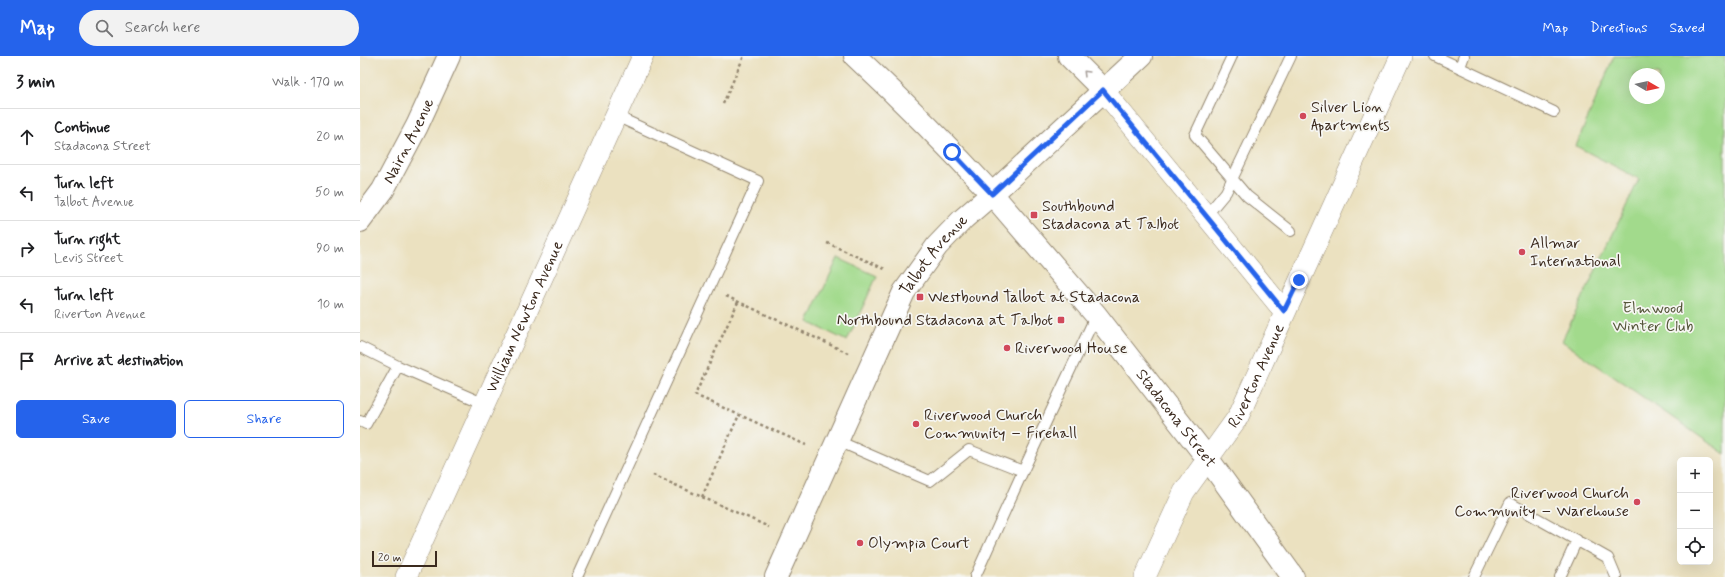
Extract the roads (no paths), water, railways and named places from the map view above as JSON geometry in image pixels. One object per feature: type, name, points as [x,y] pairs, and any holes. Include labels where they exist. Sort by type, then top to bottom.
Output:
[{"type":"street","name":"Nairn Avenue","points":[[360,221],[383,190],[410,140],[448,56]]},
{"type":"street","name":"William Newton Avenue","points":[[406,577],[643,56]]},
{"type":"street","name":"Stadacona Street","points":[[855,56],[894,92],[992,194],[1096,315],[1208,459],[1293,577]]},
{"type":"street","points":[[1069,56],[1103,90],[1284,311]]},
{"type":"street","name":"Talbot Avenue","points":[[776,577],[904,292],[937,246],[963,219],[1141,56]]},
{"type":"street","name":"Riverton Avenue","points":[[1145,577],[1184,492],[1238,418],[1284,311],[1401,56]]},
{"type":"lane","points":[[1232,56],[1195,135],[1247,196],[1291,231]]},
{"type":"lane","points":[[1206,216],[1226,192],[1291,56]]},
{"type":"lane","points":[[1435,56],[1554,112]]},
{"type":"lane","points":[[1460,67],[1464,56]]},
{"type":"lane","points":[[577,577],[758,181],[616,116]]},
{"type":"lane","points":[[975,577],[1022,471],[1096,315]]},
{"type":"lane","points":[[360,347],[398,366],[484,404]]},
{"type":"lane","points":[[360,421],[366,424],[398,366]]},
{"type":"lane","points":[[838,441],[930,481],[969,450],[1022,471]]},
{"type":"lane","points":[[1474,577],[1510,503],[1608,558],[1616,577]]},
{"type":"lane","points":[[1560,577],[1577,540]]},
{"type":"place","name":"Silver Lion Apartments","points":[[1303,116]]},
{"type":"place","name":"Southbound Stadacona at Talbot","points":[[1034,215]]},
{"type":"place","name":"Allmar International","points":[[1522,252]]},
{"type":"place","name":"Westbound Talbot at Stadacona","points":[[920,297]]},
{"type":"place","name":"Northbound Stadacona at Talbot","points":[[1061,320]]},
{"type":"place","name":"Riverwood House","points":[[1007,348]]},
{"type":"place","name":"Riverwood Church Community – Firehall","points":[[916,424]]},
{"type":"place","name":"Riverwood Church Community – Warehouse","points":[[1637,502]]},
{"type":"place","name":"Olympia Court","points":[[860,543]]},
{"type":"park label","name":"Elmwood Winter Club","points":[[1653,317]]}]
